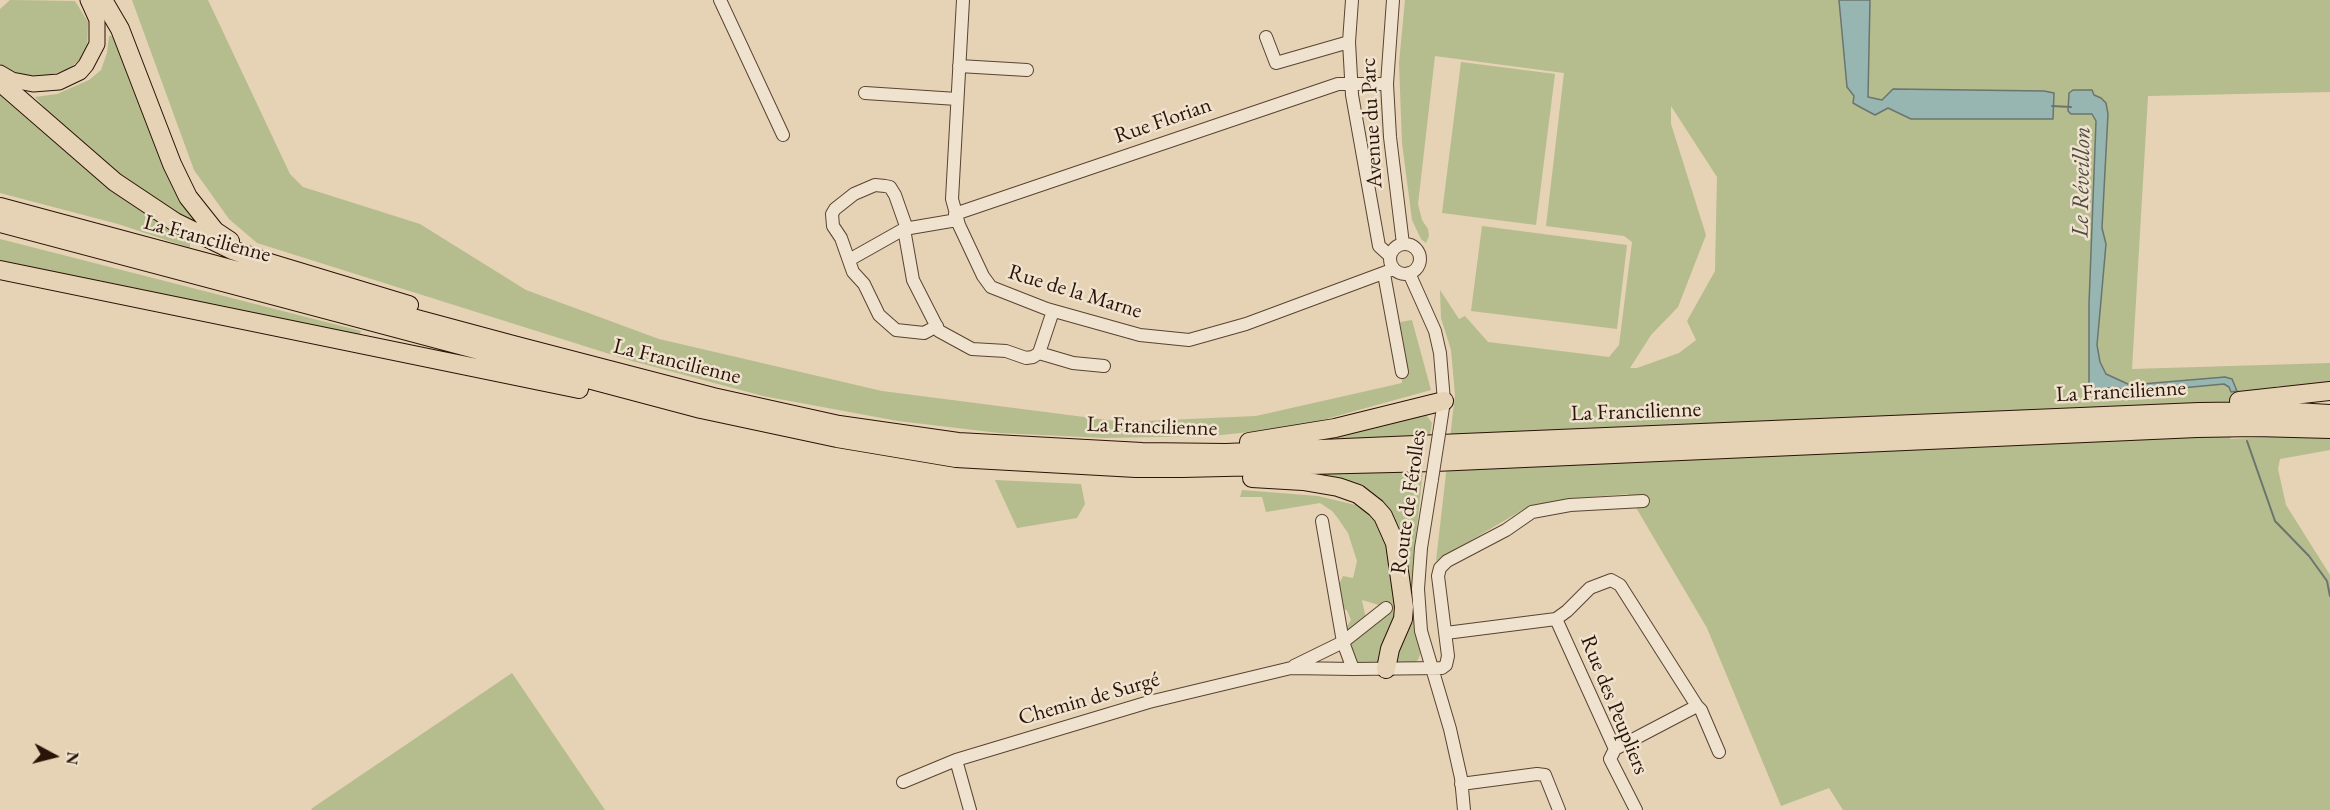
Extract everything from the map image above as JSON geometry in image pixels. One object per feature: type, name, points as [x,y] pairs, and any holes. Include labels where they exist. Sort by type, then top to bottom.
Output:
[{"type":"highway","points":[[103,0],[120,28],[172,164],[188,197],[215,231],[254,257]]},
{"type":"highway","points":[[0,82],[115,182],[144,203],[204,237],[299,273],[496,331],[513,345]]},
{"type":"highway","name":"La Francilienne","points":[[0,207],[713,397],[839,425],[958,442],[1139,460],[1226,453],[2145,415],[2255,411],[2330,414]]},
{"type":"highway","name":"La Francilienne","points":[[0,223],[701,409],[837,438],[956,458],[1435,462],[2177,429],[2256,427],[2330,429]]},
{"type":"highway","points":[[0,270],[550,382],[684,412],[701,409]]},
{"type":"highway","points":[[2145,415],[2219,403],[2330,391]]},
{"type":"highway","points":[[1139,460],[1178,445],[1240,443],[1335,428],[1444,401]]},
{"type":"highway","points":[[1139,460],[1158,475],[1272,478],[1321,483],[1358,494],[1376,508],[1389,525],[1395,543],[1404,607],[1403,618],[1390,649],[1386,669]]},
{"type":"main road","points":[[0,73],[12,80],[33,84],[59,82],[80,72],[97,44],[97,20],[88,0]]},
{"type":"street","points":[[720,0],[783,135]]},
{"type":"street","points":[[956,0],[974,0]]},
{"type":"street","name":"Rue de la Marne","points":[[963,0],[952,199],[956,217],[983,276],[992,287],[1020,300],[1140,335],[1189,340],[1246,324],[1389,272]]},
{"type":"street","points":[[1352,0],[1349,42],[1351,84],[1379,246],[1390,256]]},
{"type":"street","name":"Avenue du Parc","points":[[1393,0],[1387,84],[1390,136],[1403,244]]},
{"type":"street","points":[[1266,37],[1276,63],[1349,42]]},
{"type":"street","points":[[959,66],[1027,70]]},
{"type":"street","name":"Rue Florian","points":[[849,260],[905,229],[956,217],[1338,84],[1387,84]]},
{"type":"street","points":[[865,93],[957,99]]},
{"type":"street","points":[[937,326],[924,333],[896,330],[879,315],[864,284],[853,272],[832,219],[835,209],[854,194],[875,185],[890,187],[895,195],[905,229],[913,280],[937,326],[939,331],[972,349],[1006,351],[1026,358],[1039,353],[1072,363],[1104,366]]},
{"type":"street","points":[[1389,272],[1408,273],[1418,265],[1419,257],[1412,246],[1403,244],[1395,248],[1390,256],[1389,272],[1402,372]]},
{"type":"street","name":"Route de Férolles","points":[[1408,273],[1435,331],[1440,352],[1444,401],[1420,548],[1418,589],[1421,631],[1450,729],[1464,810]]},
{"type":"street","points":[[1039,353],[1053,310]]},
{"type":"street","points":[[1431,669],[1442,668],[1446,665],[1448,656],[1438,576],[1440,568],[1447,561],[1506,530],[1532,512],[1570,504],[1643,501]]},
{"type":"street","points":[[1322,520],[1343,642],[1353,669]]},
{"type":"street","points":[[1556,619],[1590,588],[1611,580],[1620,585],[1701,710],[1719,752]]},
{"type":"street","name":"Chemin de Surgé","points":[[903,782],[956,760],[1149,702],[1291,668],[1343,642],[1386,608]]},
{"type":"street","name":"Rue des Peupliers","points":[[1446,633],[1556,619],[1615,750],[1610,759],[1636,810]]},
{"type":"street","name":"Chemin de Surgé","points":[[1291,668],[1431,669]]},
{"type":"street","points":[[1615,750],[1697,706]]},
{"type":"street","points":[[956,760],[970,810]]},
{"type":"street","points":[[1461,784],[1537,774],[1545,775],[1559,810]]},
{"type":"green space","points":[[10,0],[75,1],[88,22],[87,53],[69,69],[46,76],[20,75],[0,64],[0,9]]},
{"type":"green space","points":[[132,0],[208,0],[290,174],[303,187],[420,224],[526,290],[659,339],[882,391],[1123,422],[1256,416],[1402,383],[1400,322],[1412,320],[1431,390],[1297,427],[1212,436],[1106,438],[999,433],[898,421],[763,396],[632,361],[257,243],[229,219],[194,170]]},
{"type":"green space","points":[[1405,0],[2330,0],[2330,92],[2148,96],[2132,369],[2330,363],[2330,394],[2277,386],[2230,439],[2327,434],[2330,436],[2330,450],[2280,459],[2278,469],[2286,505],[2330,575],[2330,810],[1843,810],[1829,788],[1781,806],[1707,628],[1628,494],[1566,499],[1524,509],[1436,561],[1455,395],[1451,350],[1441,318],[1440,290],[1459,319],[1465,316],[1488,342],[1609,357],[1619,345],[1632,242],[1624,236],[1546,226],[1564,73],[1435,56],[1418,204],[1422,220],[1428,229],[1429,236],[1426,243],[1421,239],[1412,220],[1402,143],[1399,63]],"holes":[[[1671,106],[1717,177],[1715,271],[1687,321],[1696,340],[1679,353],[1637,368],[1630,368],[1651,335],[1678,307],[1706,235],[1671,124]]]},
{"type":"green space","points":[[117,35],[195,216],[192,224],[140,191],[67,133],[35,97],[57,94],[89,80],[101,70],[107,53],[109,36]]},
{"type":"green space","points":[[1461,62],[1555,74],[1536,225],[1442,213]]},
{"type":"green space","points":[[0,93],[94,176],[190,237],[190,248],[118,224],[0,193]]},
{"type":"green space","points":[[1482,226],[1627,245],[1617,329],[1471,311]]},
{"type":"green space","points":[[0,239],[361,331],[359,337],[0,260]]},
{"type":"green space","points":[[1420,412],[1432,423],[1430,436],[1278,442]]},
{"type":"green space","points":[[1423,469],[1415,547],[1421,652],[1418,660],[1412,664],[1397,663],[1392,658],[1397,638],[1389,518],[1302,474]]},
{"type":"green space","points":[[995,480],[1081,484],[1085,504],[1077,518],[1017,528]]},
{"type":"green space","points":[[1242,490],[1318,496],[1364,507],[1384,525],[1399,604],[1379,663],[1363,666],[1351,649],[1352,643],[1386,613],[1379,605],[1362,600],[1366,619],[1349,633],[1346,628],[1351,620],[1347,610],[1342,609],[1338,587],[1343,576],[1353,578],[1357,561],[1348,533],[1337,517],[1320,503],[1266,512],[1262,497],[1240,497]]},
{"type":"green space","points":[[512,673],[605,810],[311,809]]},
{"type":"water","points":[[1839,0],[1870,0],[1868,97],[1882,100],[1893,89],[2044,91],[2054,93],[2053,119],[1911,119],[1888,108],[1875,115],[1860,107],[1853,103],[1854,96],[1847,87]]},
{"type":"water","points":[[2073,90],[2092,90],[2094,95],[2106,103],[2108,114],[2102,228],[2106,244],[2097,345],[2100,362],[2106,374],[2130,385],[2225,377],[2232,379],[2237,391],[2231,392],[2224,384],[2128,393],[2117,387],[2108,388],[2110,397],[2104,398],[2102,390],[2089,386],[2089,304],[2096,121],[2092,114],[2071,114],[2068,111],[2069,93]]},
{"type":"waterway","name":"Le Réveillon","points":[[2052,106],[2071,107]]},
{"type":"waterway","name":"Le Réveillon","points":[[2247,441],[2275,521],[2309,556],[2327,581],[2330,596]]}]
